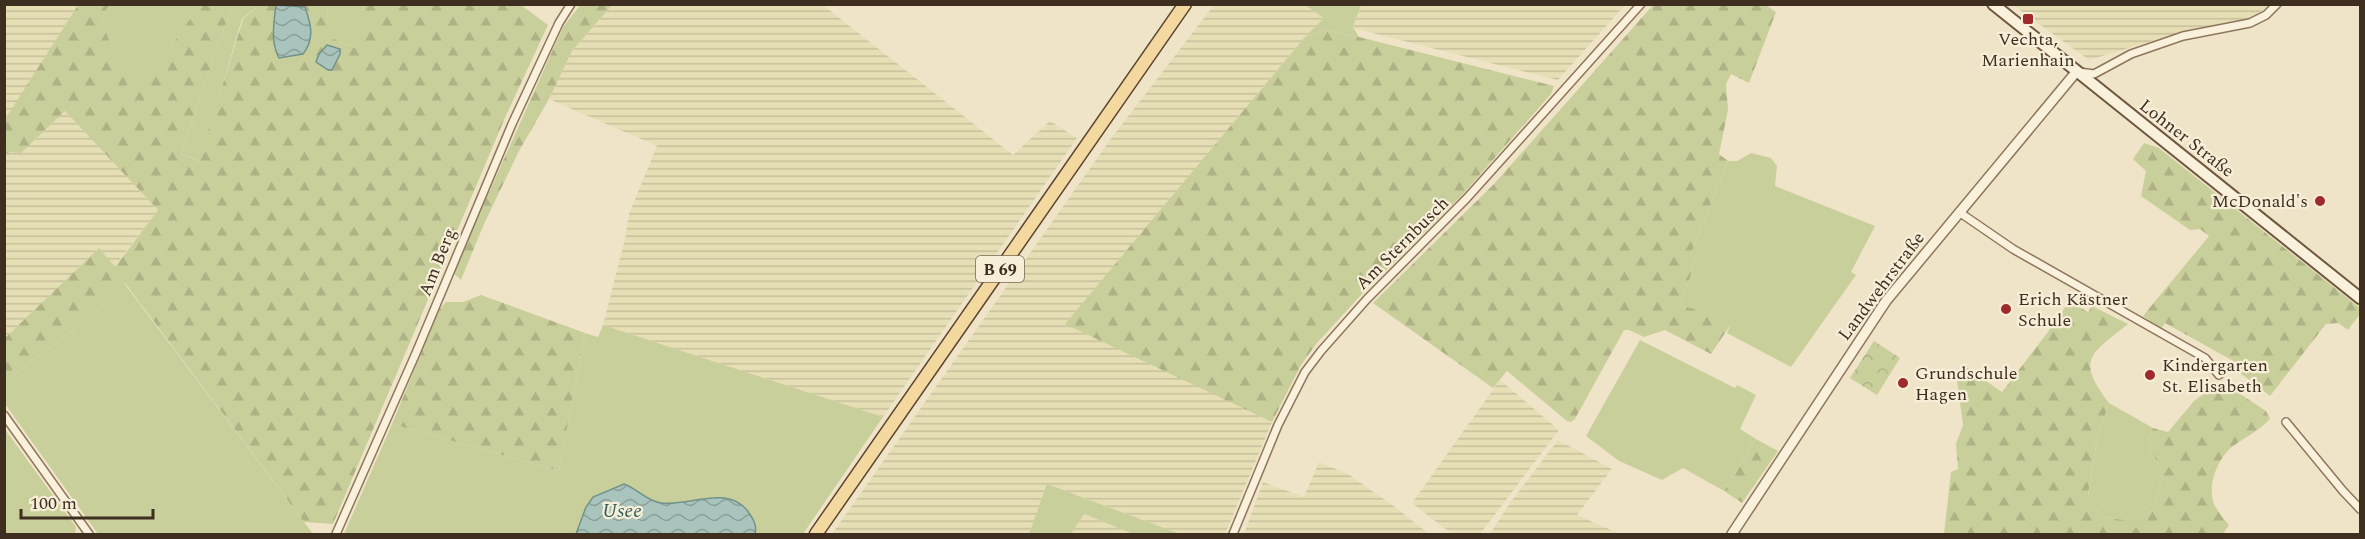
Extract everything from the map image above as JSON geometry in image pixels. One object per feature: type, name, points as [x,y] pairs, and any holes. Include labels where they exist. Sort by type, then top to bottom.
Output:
[{"type":"main road","name":"B 69","points":[[816,534],[1185,4]]},
{"type":"main road","name":"Lohner Straße","points":[[1993,4],[2361,298]]},
{"type":"street","name":"Am Berg","points":[[336,534],[416,353],[512,124],[559,23],[571,4]]},
{"type":"street","name":"Am Sternbusch","points":[[1233,534],[1278,425],[1305,372],[1321,351],[1367,299],[1467,198],[1641,4]]},
{"type":"street","points":[[2077,71],[2094,74],[2156,43],[2250,23],[2266,15],[2277,4]]},
{"type":"street","name":"Landwehrstraße","points":[[1732,534],[1886,301],[2077,71]]},
{"type":"street","points":[[1959,212],[2013,249],[2205,358],[2219,375]]},
{"type":"street","points":[[4,415],[89,534]]},
{"type":"street","points":[[2286,422],[2343,491],[2361,509]]},
{"type":"shaded area","points":[[5,5],[78,5],[5,121]]},
{"type":"shaded area","points":[[612,5],[823,5],[1013,155],[1050,121],[1077,138],[883,417],[603,325],[625,239],[629,214],[657,146],[549,99],[572,51]]},
{"type":"shaded area","points":[[1214,5],[1305,5],[1325,18],[1304,38],[1066,323],[1272,422],[1225,534],[1180,534],[1047,484],[1029,534],[832,534],[1110,140]]},
{"type":"shaded area","points":[[1361,5],[1625,5],[1558,80],[1353,28]]},
{"type":"shaded area","points":[[2013,5],[2272,5],[2246,20],[2175,34],[2089,60]]},
{"type":"shaded area","points":[[65,111],[158,210],[114,267],[99,248],[5,338],[5,154],[22,152]]},
{"type":"shaded area","points":[[1500,380],[1559,430],[1480,534],[1452,534],[1412,503]]},
{"type":"shaded area","points":[[1558,440],[1612,469],[1577,515],[1620,534],[1490,534],[1510,503]]},
{"type":"shaded area","points":[[1319,462],[1348,474],[1429,534],[1244,534],[1263,482],[1304,497]]},
{"type":"shaded area","points":[[1083,514],[1133,534],[1071,534]]},
{"type":"green space","points":[[581,4],[612,5],[572,51],[549,99],[519,151],[484,224],[461,280],[453,273],[563,27]]},
{"type":"green space","points":[[1654,4],[1766,5],[1776,12],[1749,83],[1731,74],[1726,84],[1728,110],[1719,154],[1728,161],[1690,256],[1696,259],[1681,305],[1733,321],[1711,354],[1665,330],[1644,337],[1624,330],[1575,419],[1571,422],[1507,371],[1493,388],[1373,303],[1493,185]]},
{"type":"green space","points":[[78,5],[109,5],[101,20],[133,99],[200,5],[232,5],[181,154],[199,161],[243,19],[259,5],[276,5],[274,49],[311,40],[311,28],[305,7],[292,5],[327,5],[329,37],[356,48],[363,5],[521,5],[548,25],[504,120],[333,524],[304,522],[125,283],[94,314],[12,376],[5,385],[5,338],[99,248],[115,267],[158,210],[65,111],[21,153],[5,154],[4,121]]},
{"type":"green space","points":[[109,5],[200,5],[133,100],[101,20]]},
{"type":"green space","points":[[232,5],[259,5],[242,19],[200,161],[181,154]]},
{"type":"green space","points":[[327,5],[363,5],[357,48],[328,37]]},
{"type":"green space","points":[[1305,5],[1361,5],[1353,27],[1359,37],[1324,30],[1304,38],[1324,18]]},
{"type":"green space","points":[[1324,30],[1554,86],[1551,94],[1462,195],[1362,294],[1317,343],[1301,365],[1272,422],[1065,324],[1304,38]]},
{"type":"green space","points":[[2144,143],[2159,148],[2360,308],[2360,314],[2348,330],[2338,323],[2326,324],[2270,396],[2235,369],[2237,363],[2165,323],[2161,329],[2143,316],[2209,236],[2200,229],[2190,230],[2141,196],[2146,171],[2133,159]]},
{"type":"green space","points":[[1751,153],[1771,158],[1777,166],[1775,186],[1875,226],[1851,272],[1856,275],[1791,367],[1727,333],[1732,321],[1681,305],[1696,259],[1690,256],[1728,161],[1737,161]]},
{"type":"green space","points":[[124,283],[313,534],[98,534],[5,404],[4,385],[12,376],[94,314]]},
{"type":"green space","points":[[481,295],[585,333],[559,471],[392,424],[439,310],[446,302],[463,302]]},
{"type":"green space","points":[[2069,301],[2088,312],[2092,306],[2128,324],[2097,351],[2090,367],[2092,376],[2109,403],[2097,439],[2088,495],[2102,517],[2124,520],[2156,502],[2162,474],[2148,441],[2153,428],[2168,432],[2194,401],[2213,387],[2224,392],[2228,386],[2266,411],[2270,419],[2232,447],[2214,474],[2212,491],[2215,506],[2229,525],[2223,534],[1944,534],[1951,472],[1958,469],[1956,444],[1963,425],[1957,380],[1966,367],[2002,392]]},
{"type":"green space","points":[[603,325],[883,417],[803,534],[755,534],[755,523],[743,505],[704,498],[692,502],[661,503],[647,498],[632,487],[576,534],[344,534],[392,424],[559,471],[585,333],[598,337]]},
{"type":"green space","points":[[1640,340],[1735,388],[1737,385],[1756,395],[1740,429],[1756,439],[1724,491],[1683,468],[1662,480],[1619,461],[1586,436]]},
{"type":"green space","points":[[1874,341],[1900,358],[1877,395],[1850,378]]},
{"type":"green space","points":[[2109,403],[2153,428],[2148,441],[2162,474],[2156,502],[2124,520],[2102,517],[2088,496],[2097,439]]},
{"type":"green space","points":[[4,428],[76,527],[75,534],[5,534]]},
{"type":"green space","points":[[1756,439],[1778,451],[1742,503],[1724,491]]},
{"type":"green space","points":[[1047,484],[1180,534],[1133,534],[1084,514],[1071,534],[1029,534]]},
{"type":"water","points":[[276,5],[305,7],[311,31],[309,43],[303,54],[279,58],[274,39]]},
{"type":"water","points":[[327,45],[340,49],[332,70],[316,62],[319,54]]},
{"type":"water","name":"Usee","points":[[624,484],[651,500],[661,503],[708,498],[731,499],[741,504],[749,513],[755,523],[755,534],[576,534],[586,507],[593,497]]},
{"type":"place","name":"Vechta, Marienhain","points":[[2028,19]]},
{"type":"place","name":"McDonald's","points":[[2320,201]]},
{"type":"place","name":"Erich Kästner Schule","points":[[2006,309]]},
{"type":"place","name":"Kindergarten St. Elisabeth","points":[[2150,375]]},
{"type":"place","name":"Grundschule Hagen","points":[[1903,383]]}]
